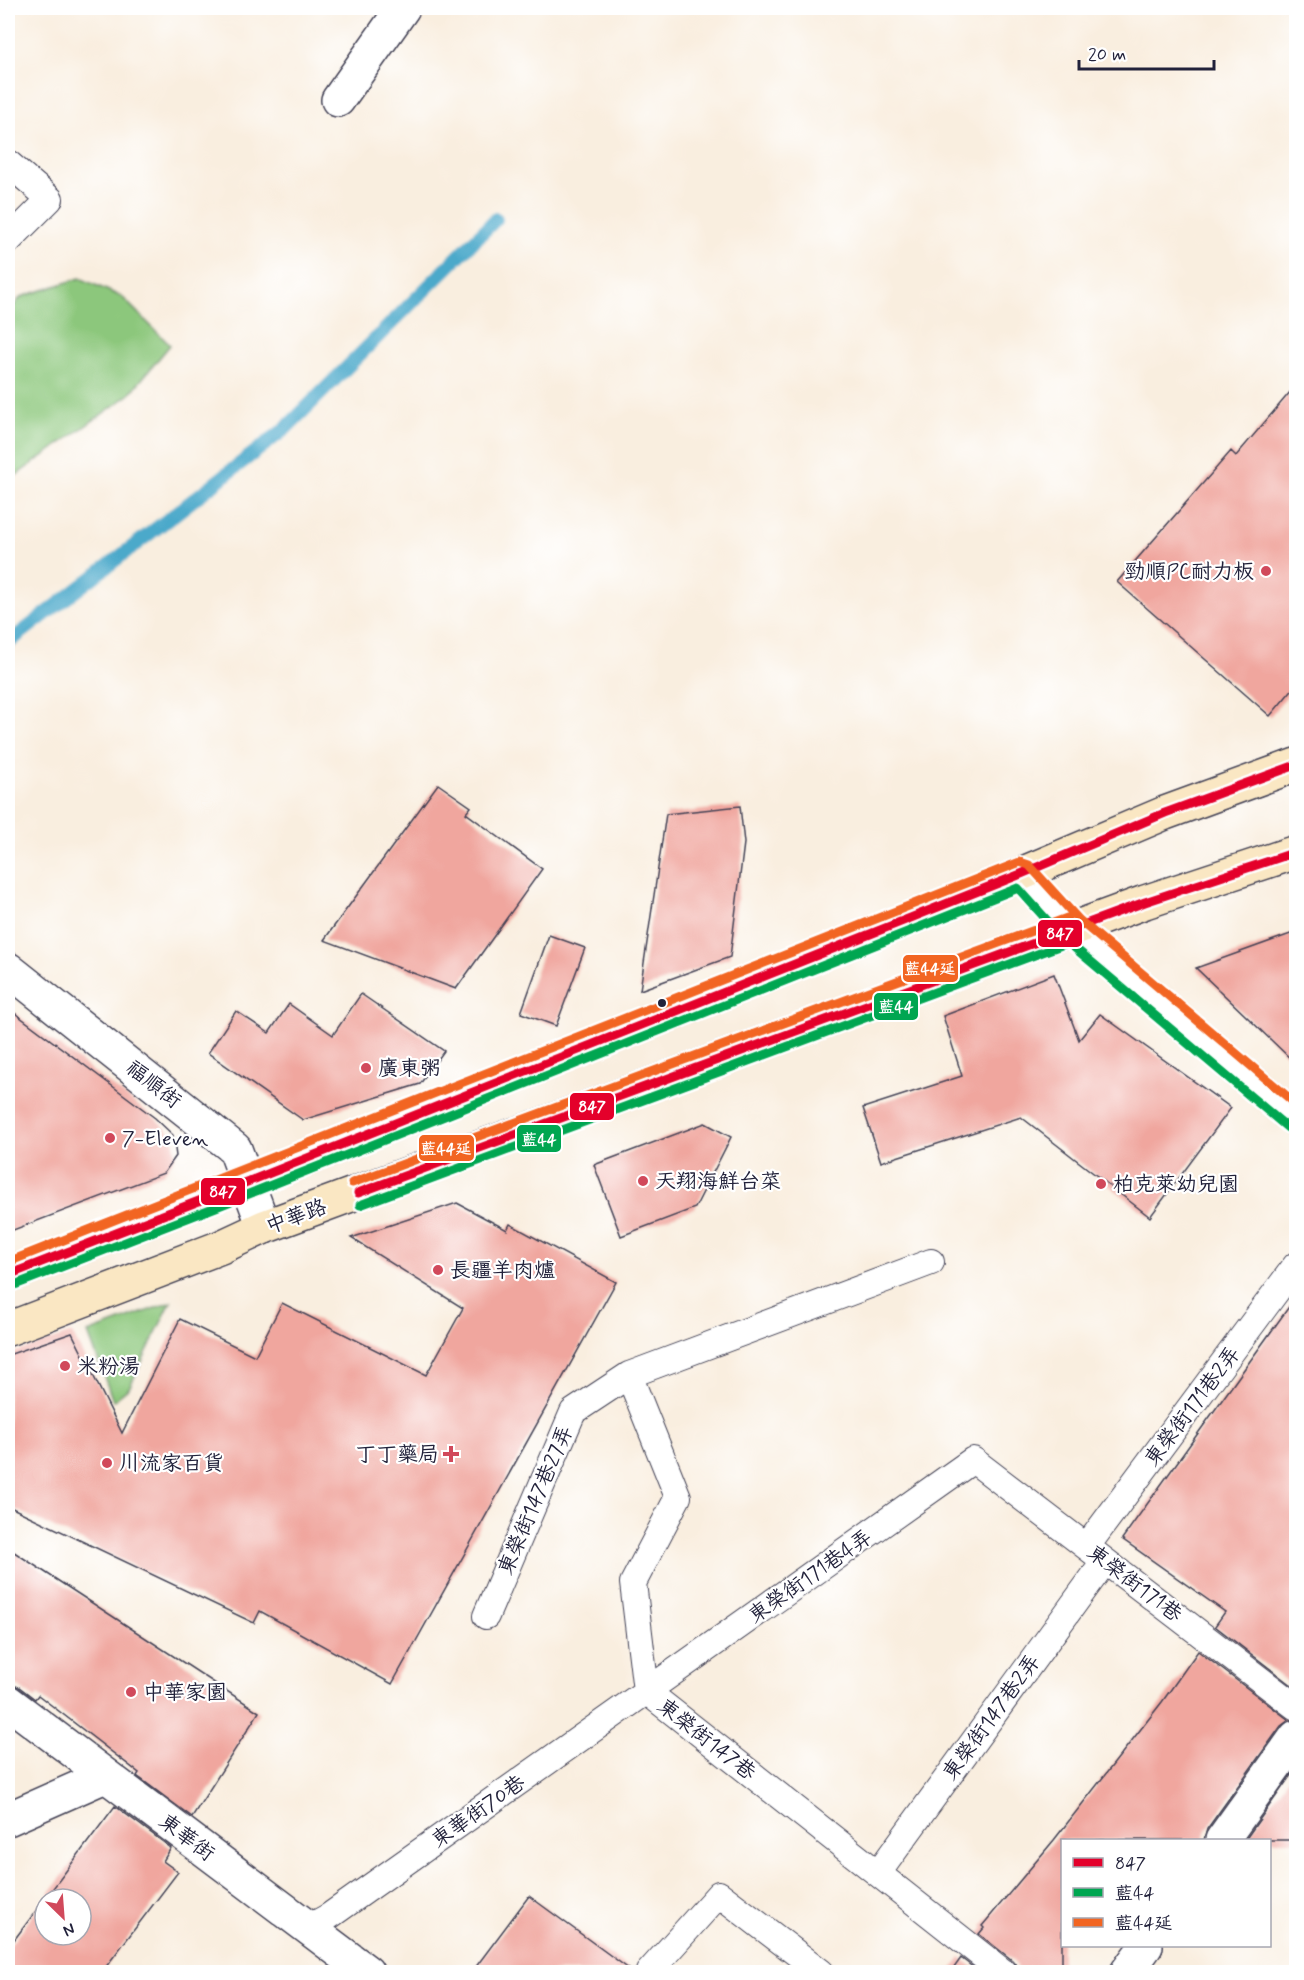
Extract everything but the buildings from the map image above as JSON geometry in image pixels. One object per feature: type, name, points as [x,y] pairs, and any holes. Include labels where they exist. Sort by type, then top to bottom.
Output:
[{"type":"street","points":[[338,100],[403,8]]},
{"type":"street","points":[[8,1275],[1021,874],[1165,813],[1296,765]]},
{"type":"street","name":"中華路","points":[[8,1329],[221,1247],[264,1227],[1145,902],[1296,852]]},
{"type":"street","points":[[1021,874],[1071,929],[1296,1119]]},
{"type":"street","name":"福順街","points":[[8,969],[235,1149],[264,1227]]},
{"type":"street","name":"東華街","points":[[8,1702],[367,1972]]},
{"type":"street","points":[[1223,1839],[1296,1737]]},
{"type":"street","points":[[8,1820],[105,1776]]},
{"type":"street","points":[[1127,1972],[1145,1947]]},
{"type":"lane","points":[[8,163],[50,199],[8,241]]},
{"type":"lane","points":[[629,1375],[931,1262]]},
{"type":"lane","name":"東榮街171巷2弄","points":[[1096,1554],[1296,1265]]},
{"type":"lane","name":"東榮街147巷27弄","points":[[486,1616],[573,1412],[629,1375]]},
{"type":"lane","name":"東榮街147巷","points":[[629,1375],[678,1497],[633,1583],[646,1692],[1003,1972]]},
{"type":"lane","name":"東榮街171巷","points":[[973,1460],[1296,1707]]},
{"type":"lane","name":"東榮街171巷4弄","points":[[646,1692],[973,1460]]},
{"type":"lane","name":"東榮街147巷2弄","points":[[878,1873],[1096,1554]]},
{"type":"lane","name":"東華街70巷","points":[[308,1928],[328,1917],[646,1692]]},
{"type":"lane","points":[[649,1972],[719,1893],[821,1972]]},
{"type":"green space","points":[[80,278],[122,297],[170,345],[129,395],[15,476],[8,477],[8,313],[21,297]]},
{"type":"green space","points":[[171,1302],[129,1388],[113,1401],[88,1333]]},
{"type":"waterway","points":[[8,643],[285,429],[496,219]]},
{"type":"transit line","name":"847","points":[[8,1275],[1021,874],[1165,813],[1296,765]]},
{"type":"transit line","name":"847","points":[[358,1193],[1145,902],[1296,852]]},
{"type":"transit line","name":"藍44延","points":[[8,1262],[1020,862],[1029,865],[1079,920],[1296,1104]]},
{"type":"transit line","name":"藍44","points":[[12,1286],[1018,888],[1063,938],[1288,1128]]},
{"type":"transit line","name":"藍44延","points":[[352,1183],[1067,918]]},
{"type":"transit line","name":"藍44","points":[[360,1205],[1075,940]]},
{"type":"place","name":"勁順PC耐力板","points":[[1266,571]]},
{"type":"place","name":"廣東粥","points":[[366,1068]]},
{"type":"place","name":"7-Eleven","points":[[110,1138]]},
{"type":"place","name":"天翔海鮮台菜","points":[[643,1181]]},
{"type":"place","name":"柏克萊幼兒園","points":[[1101,1184]]},
{"type":"place","name":"長疆羊肉爐","points":[[438,1270]]},
{"type":"place","name":"米粉湯","points":[[65,1366]]},
{"type":"place","name":"丁丁藥局","points":[[451,1454]]},
{"type":"place","name":"川流家百貨","points":[[107,1463]]},
{"type":"place","name":"中華家園","points":[[131,1692]]}]
